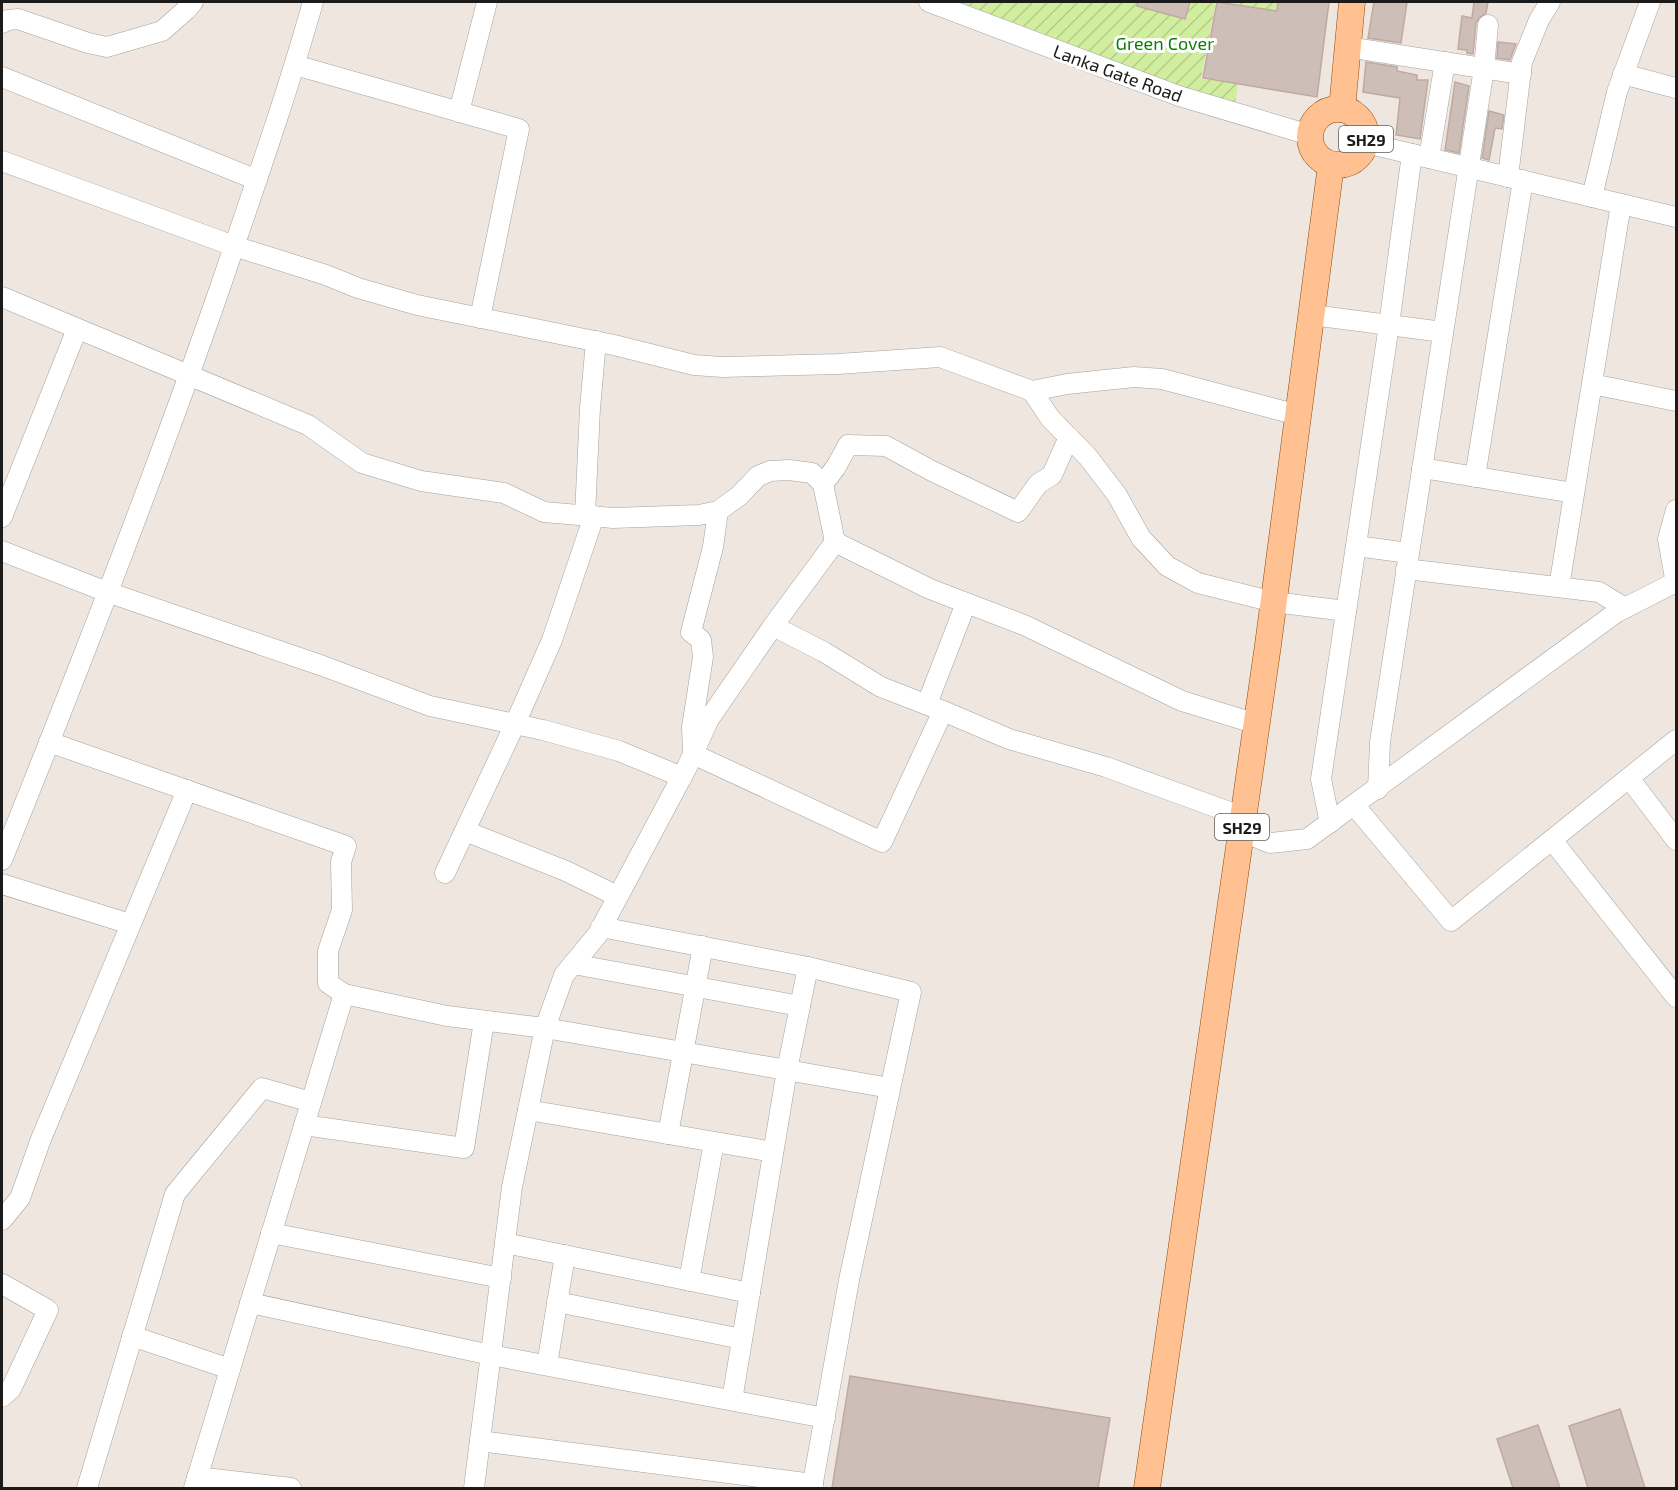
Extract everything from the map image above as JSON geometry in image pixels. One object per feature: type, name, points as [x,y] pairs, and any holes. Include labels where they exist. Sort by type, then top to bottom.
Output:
[{"type":"main road","name":"SH29","points":[[1342,109],[1352,2]]},
{"type":"main road","name":"SH29","points":[[1342,109],[1358,117],[1364,124],[1366,143],[1358,159],[1341,166],[1331,165],[1315,154],[1311,146],[1310,135],[1312,126],[1324,112],[1342,109]]},
{"type":"main road","name":"SH29","points":[[1147,1488],[1274,602],[1331,165]]},
{"type":"street","points":[[2,23],[18,19],[88,43],[107,47],[162,31],[193,2]]},
{"type":"street","points":[[2,860],[189,376],[295,66],[313,2]]},
{"type":"street","points":[[459,112],[487,2]]},
{"type":"street","name":"Lanka Gate Road","points":[[929,2],[1179,96],[1310,135]]},
{"type":"street","points":[[1475,477],[1516,178],[1522,62],[1539,20],[1550,2]]},
{"type":"street","points":[[1592,197],[1617,92],[1650,2]]},
{"type":"street","points":[[1378,789],[1380,742],[1484,68],[1488,25]]},
{"type":"street","points":[[1347,47],[1521,74]]},
{"type":"street","points":[[1330,823],[1321,779],[1389,325],[1421,156],[1445,62]]},
{"type":"street","points":[[295,66],[519,129],[480,318]]},
{"type":"street","points":[[1623,75],[1677,88]]},
{"type":"street","points":[[2,76],[257,180]]},
{"type":"street","points":[[1366,143],[1677,217]]},
{"type":"street","points":[[2,161],[234,246],[326,275],[367,291],[417,305],[596,341],[694,365],[722,367],[838,364],[940,357],[1032,391],[1067,384],[1134,377],[1162,379],[1298,415]]},
{"type":"street","points":[[1558,587],[1621,204]]},
{"type":"street","points":[[2,297],[308,425],[362,463],[421,481],[504,493],[544,512],[614,518],[699,515],[718,511],[739,496],[758,476],[770,471],[789,470],[812,473],[822,484],[835,542],[773,626],[710,719],[682,777],[601,927],[564,975],[545,1028],[512,1187],[474,1488]]},
{"type":"street","points":[[1312,315],[1443,332]]},
{"type":"street","points":[[2,517],[77,329]]},
{"type":"street","points":[[445,873],[552,640],[590,516],[590,408],[596,341]]},
{"type":"street","points":[[1592,384],[1677,402]]},
{"type":"street","points":[[1032,391],[1050,418],[1088,457],[1117,495],[1141,538],[1167,566],[1198,583],[1274,602],[1346,611]]},
{"type":"street","points":[[822,484],[836,467],[848,445],[886,446],[1018,512],[1038,484],[1052,475],[1069,437]]},
{"type":"street","points":[[1422,468],[1574,493]]},
{"type":"street","points":[[773,626],[824,652],[881,687],[1009,739],[1106,767],[1242,824],[1270,843],[1307,839],[1625,608],[1676,583],[1668,539],[1677,510]]},
{"type":"street","points":[[693,754],[692,727],[703,657],[701,640],[691,632],[713,547],[718,511]]},
{"type":"street","points":[[835,542],[930,589],[1024,625],[1182,701],[1257,724]]},
{"type":"street","points":[[1356,546],[1407,561],[1599,592],[1625,608]]},
{"type":"street","points":[[2,551],[107,592],[323,666],[430,706],[515,724],[619,751],[682,777]]},
{"type":"street","points":[[693,754],[882,842],[935,707],[966,603]]},
{"type":"street","points":[[1355,806],[1451,921],[1677,740]]},
{"type":"street","points":[[49,742],[346,846],[342,862],[342,910],[328,951],[328,983],[344,994],[447,1016],[545,1028],[890,1088]]},
{"type":"street","points":[[1629,778],[1677,840]]},
{"type":"street","points":[[2,1220],[20,1198],[41,1139],[187,790]]},
{"type":"street","points":[[465,831],[566,871],[617,896]]},
{"type":"street","points":[[1552,840],[1677,997]]},
{"type":"street","points":[[2,884],[130,924]]},
{"type":"street","points":[[480,1441],[728,1480],[812,1486],[849,1280],[911,992],[808,967],[601,927]]},
{"type":"street","points":[[668,1134],[702,946]]},
{"type":"street","points":[[573,964],[800,1006]]},
{"type":"street","points":[[732,1400],[787,1070],[808,967]]},
{"type":"street","points":[[291,1488],[195,1483],[344,994]]},
{"type":"street","points":[[304,1125],[464,1148],[484,1021]]},
{"type":"street","points":[[87,1488],[175,1194],[262,1088],[311,1102]]},
{"type":"street","points":[[528,1110],[773,1152]]},
{"type":"street","points":[[689,1281],[714,1142]]},
{"type":"street","points":[[272,1233],[501,1278]]},
{"type":"street","points":[[505,1243],[750,1293]]},
{"type":"street","points":[[547,1365],[565,1255]]},
{"type":"street","points":[[2,1284],[48,1310],[11,1389],[2,1397]]},
{"type":"street","points":[[557,1302],[742,1339]]},
{"type":"street","points":[[250,1303],[491,1355],[825,1418]]},
{"type":"street","points":[[132,1336],[230,1369]]},
{"type":"green space","name":"Green Cover","points":[[932,2],[1216,2],[1201,79],[1238,83],[1234,112]]},
{"type":"green space","name":"Green Cover","points":[[1221,2],[1281,2],[1280,11]]},
{"type":"building","points":[[1138,2],[1190,2],[1185,19],[1137,6]]},
{"type":"building","points":[[1217,2],[1277,11],[1278,2],[1329,2],[1317,97],[1203,78]]},
{"type":"building","points":[[1374,2],[1407,2],[1401,43],[1368,38]]},
{"type":"building","points":[[1474,2],[1488,2],[1486,13],[1476,23],[1473,54],[1467,53],[1467,50],[1458,49],[1462,16],[1472,18]]},
{"type":"building","points":[[1498,42],[1516,44],[1510,60],[1497,58]]},
{"type":"building","points":[[1366,62],[1397,67],[1397,71],[1417,75],[1417,80],[1428,80],[1420,139],[1396,135],[1400,98],[1363,92]]},
{"type":"building","points":[[1455,82],[1469,86],[1459,153],[1445,150]]},
{"type":"building","points":[[1489,111],[1504,115],[1502,129],[1495,128],[1489,160],[1482,158]]},
{"type":"building","points":[[850,1376],[1110,1418],[1098,1488],[832,1488]]},
{"type":"building","points":[[1620,1409],[1645,1488],[1588,1488],[1569,1426]]},
{"type":"building","points":[[1538,1425],[1560,1488],[1513,1488],[1497,1439]]}]
